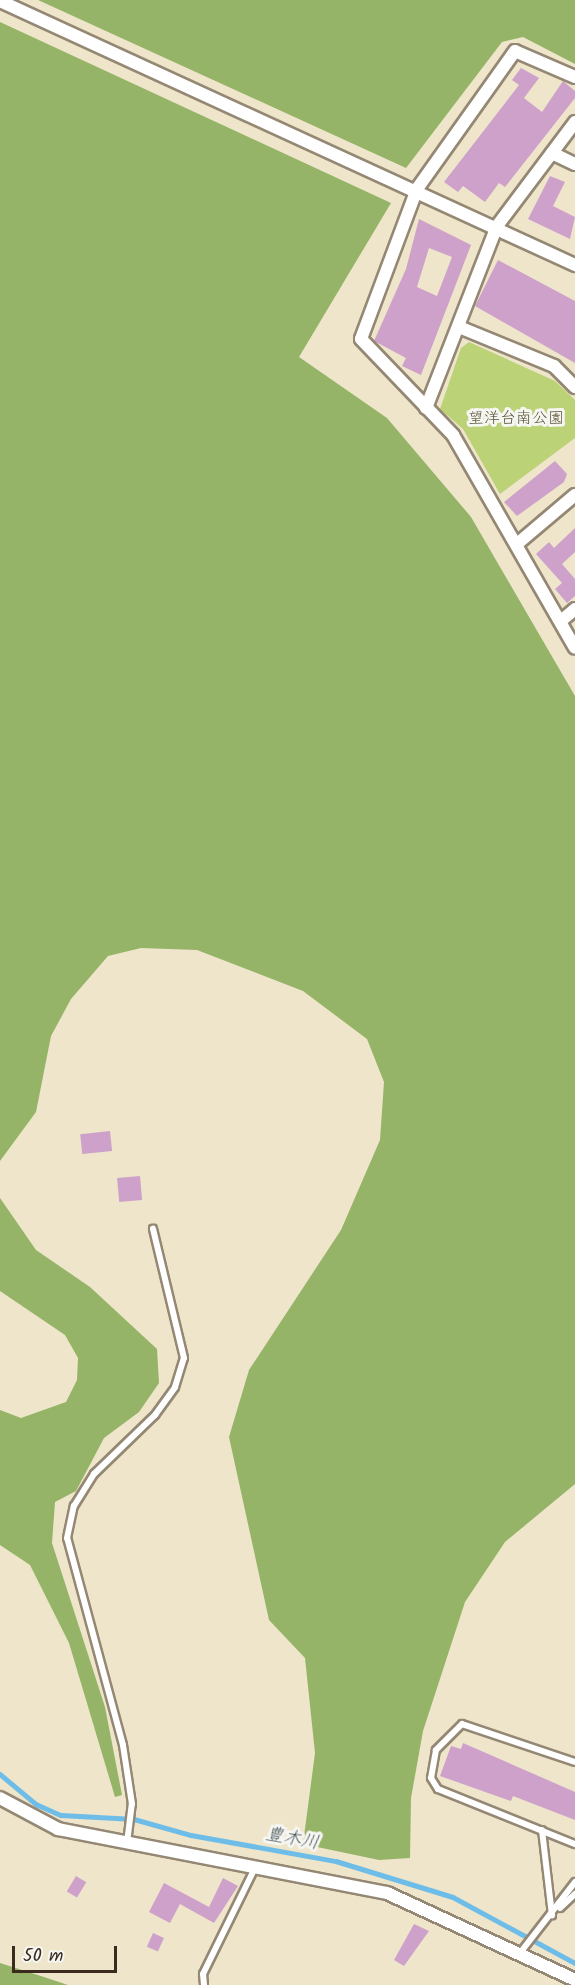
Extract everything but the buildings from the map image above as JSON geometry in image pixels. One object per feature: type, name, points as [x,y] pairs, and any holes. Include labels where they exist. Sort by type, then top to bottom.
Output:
[{"type":"street","points":[[0,1],[417,189],[575,266]]},
{"type":"street","points":[[575,77],[515,51],[417,189],[361,339],[453,435],[562,620],[575,648]]},
{"type":"street","points":[[426,408],[497,226],[575,122]]},
{"type":"street","points":[[552,153],[575,164]]},
{"type":"street","points":[[459,327],[554,366],[575,387]]},
{"type":"street","points":[[517,544],[575,495]]},
{"type":"street","points":[[562,620],[575,609]]},
{"type":"street","points":[[0,1798],[58,1829],[387,1893],[523,1948],[575,1980]]},
{"type":"lane","points":[[126,1843],[132,1804],[123,1745],[67,1538],[74,1506],[94,1474],[155,1415],[175,1387],[184,1358],[153,1229]]},
{"type":"lane","points":[[575,1762],[462,1724],[436,1750],[431,1778],[438,1789],[575,1844]]},
{"type":"lane","points":[[542,1830],[552,1916]]},
{"type":"lane","points":[[204,1985],[203,1974],[255,1868]]},
{"type":"lane","points":[[552,1916],[575,1881]]},
{"type":"lane","points":[[523,1948],[575,1894]]},
{"type":"green space","points":[[38,0],[575,0],[575,64],[523,37],[502,42],[406,168]]},
{"type":"green space","points":[[0,22],[391,203],[299,357],[387,418],[471,517],[575,696],[575,1484],[505,1542],[465,1602],[423,1731],[411,1798],[410,1858],[379,1860],[303,1844],[315,1753],[305,1658],[269,1620],[229,1437],[249,1370],[341,1230],[380,1140],[384,1082],[367,1039],[303,991],[197,950],[141,948],[108,956],[71,999],[51,1036],[36,1112],[0,1161]]},
{"type":"green space","name":"望洋台南公園","points":[[469,342],[555,381],[575,400],[575,438],[500,494],[463,429],[440,409],[461,348]]},
{"type":"green space","points":[[0,1198],[36,1250],[90,1287],[157,1349],[159,1383],[139,1412],[104,1438],[76,1491],[55,1502],[52,1543],[105,1707],[122,1795],[115,1797],[69,1643],[30,1565],[0,1545],[0,1410],[21,1418],[66,1402],[77,1380],[78,1358],[65,1335],[0,1291]]},
{"type":"green space","points":[[0,1963],[47,1978],[68,1985],[0,1985]]},
{"type":"waterway","name":"豊木川","points":[[0,1774],[36,1804],[61,1815],[134,1819],[191,1835],[336,1861],[453,1897],[575,1963]]}]
